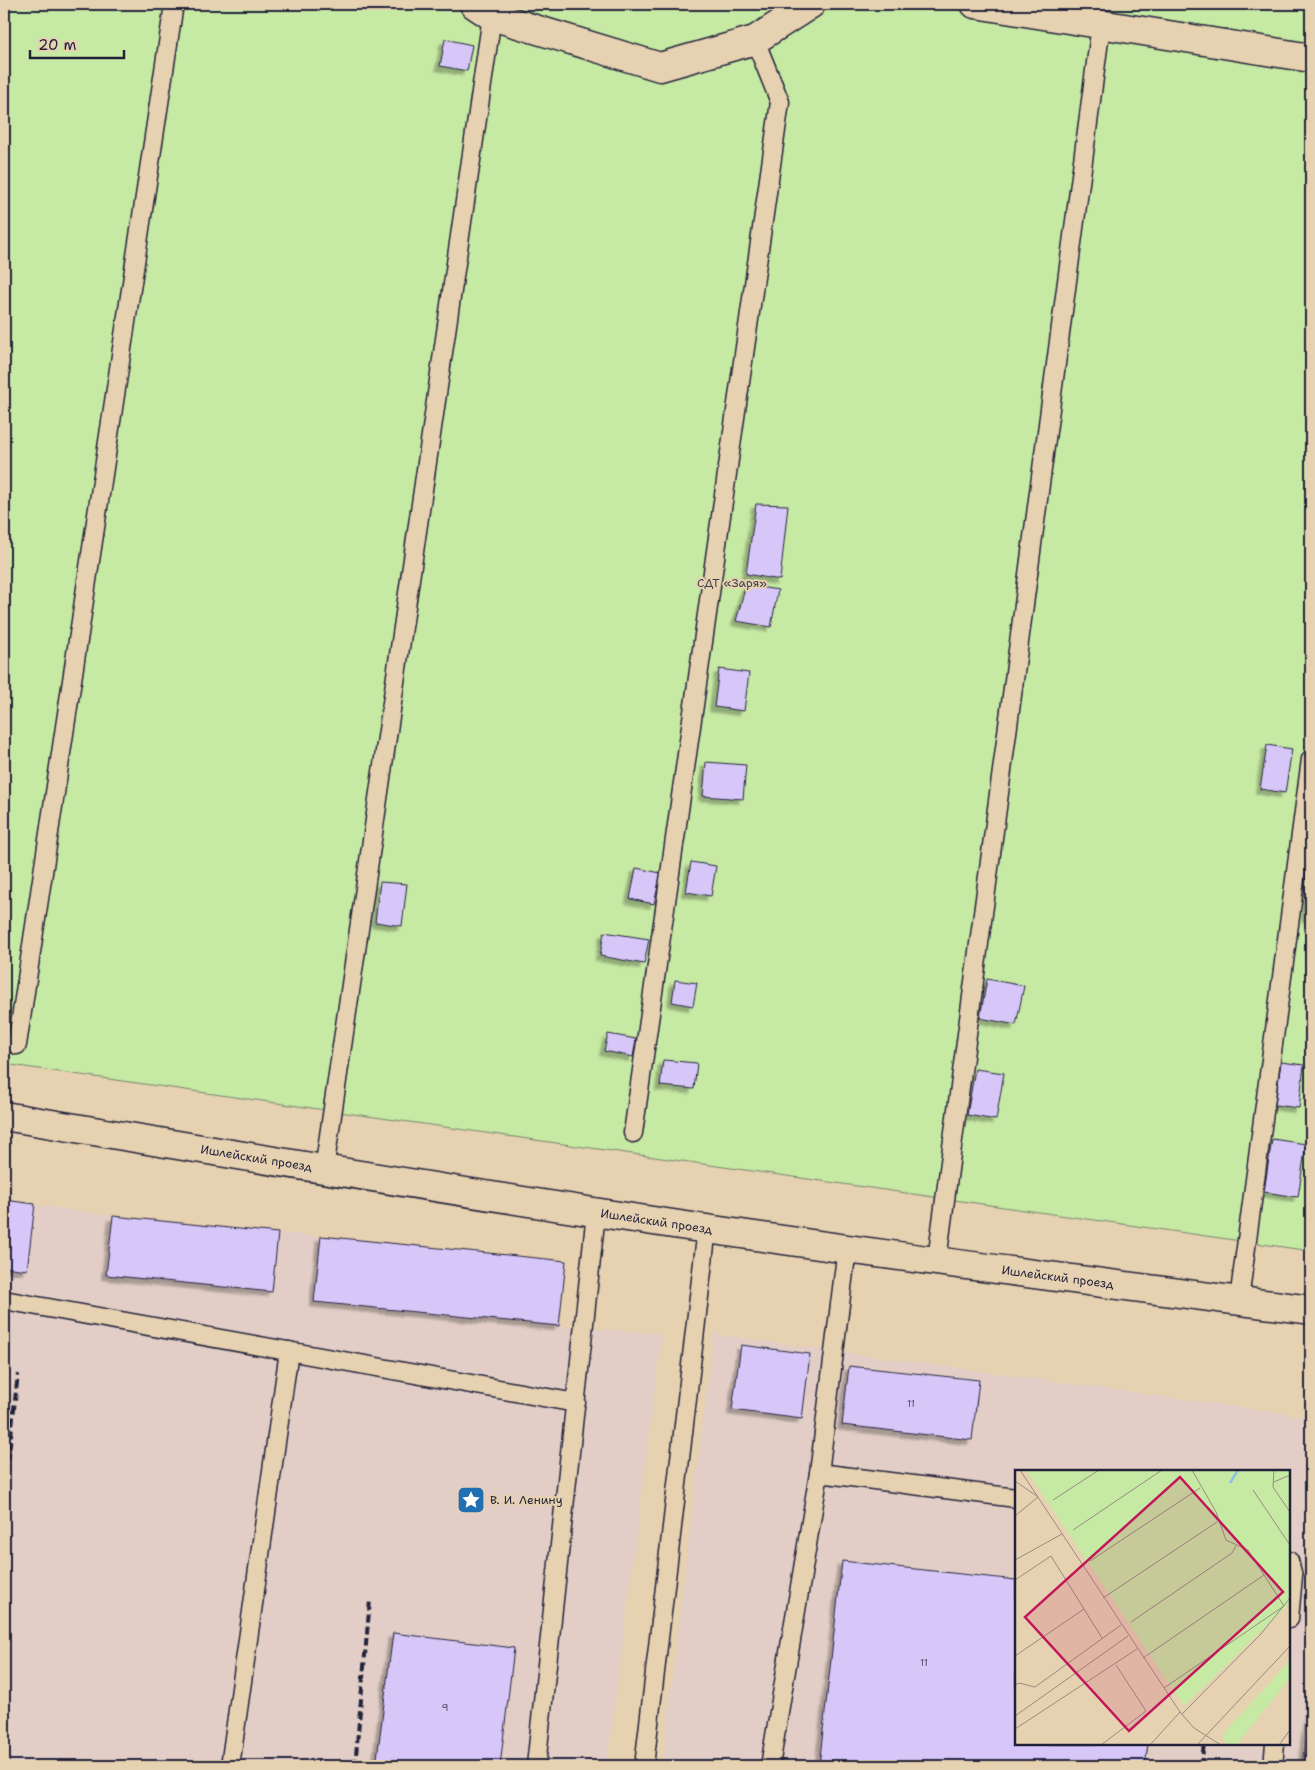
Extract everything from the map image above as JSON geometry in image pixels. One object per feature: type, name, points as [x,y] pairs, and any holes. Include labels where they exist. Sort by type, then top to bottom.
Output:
[{"type":"street","points":[[483,10],[660,67],[755,40],[811,4]]},
{"type":"street","points":[[975,4],[1311,58]]},
{"type":"street","name":"Ишлейский проезд","points":[[4,1116],[324,1170],[596,1213],[1311,1310]]},
{"type":"lane","points":[[17,1045],[174,4]]},
{"type":"lane","points":[[324,1170],[483,10]]},
{"type":"lane","points":[[937,1260],[1101,25]]},
{"type":"lane","points":[[633,1132],[780,102],[755,40]]},
{"type":"lane","points":[[1239,1300],[1311,759]]},
{"type":"lane","points":[[536,1766],[596,1213]]},
{"type":"lane","points":[[644,1766],[706,1228]]},
{"type":"lane","points":[[770,1766],[819,1473],[847,1248]]},
{"type":"lane","points":[[4,1300],[576,1403]]},
{"type":"lane","points":[[230,1766],[289,1351]]},
{"type":"lane","points":[[819,1473],[1015,1498]]},
{"type":"lane","points":[[1290,1564],[1293,1576],[1290,1608]]},
{"type":"lane","points":[[1273,1766],[1275,1745]]},
{"type":"shaded area","points":[[4,1200],[113,1216],[566,1261],[559,1326],[662,1334],[607,1766],[4,1766]]},
{"type":"shaded area","points":[[713,1334],[1311,1417],[1311,1766],[662,1766]]},
{"type":"green space","name":"СДТ «Заря»","points":[[4,4],[1311,4],[1311,1251],[4,1064]]},
{"type":"building","points":[[445,39],[472,45],[467,71],[440,66]]},
{"type":"building","points":[[756,504],[788,505],[780,580],[746,574]]},
{"type":"building","points":[[746,585],[778,590],[771,627],[736,621]]},
{"type":"building","points":[[719,669],[749,673],[744,711],[714,707]]},
{"type":"building","points":[[1267,745],[1292,749],[1285,793],[1260,789]]},
{"type":"building","points":[[706,762],[746,765],[743,799],[703,796]]},
{"type":"building","points":[[691,862],[716,866],[711,896],[686,892]]},
{"type":"building","points":[[1309,864],[1311,864],[1311,917],[1306,917]]},
{"type":"building","points":[[636,868],[661,873],[654,904],[630,899]]},
{"type":"building","points":[[380,882],[407,884],[402,926],[375,922]]},
{"type":"building","points":[[604,932],[649,939],[644,964],[600,956]]},
{"type":"building","points":[[987,979],[1024,986],[1016,1025],[980,1018]]},
{"type":"building","points":[[675,980],[697,983],[693,1006],[672,1002]]},
{"type":"building","points":[[608,1034],[636,1039],[633,1057],[604,1051]]},
{"type":"building","points":[[663,1060],[697,1063],[694,1089],[660,1086]]},
{"type":"building","points":[[1281,1062],[1304,1065],[1299,1108],[1275,1105]]},
{"type":"building","points":[[975,1069],[1004,1073],[996,1120],[967,1115]]},
{"type":"building","points":[[1272,1139],[1306,1144],[1298,1197],[1264,1192]]},
{"type":"building","points":[[4,1200],[35,1204],[27,1270],[4,1267]]},
{"type":"building","points":[[113,1216],[278,1233],[272,1292],[106,1275]]},
{"type":"building","points":[[321,1236],[566,1261],[559,1326],[314,1302]]},
{"type":"building","points":[[741,1345],[810,1354],[802,1419],[732,1410]]},
{"type":"building","points":[[849,1366],[979,1380],[972,1440],[842,1425]]},
{"type":"building","points":[[842,1561],[1015,1580],[1015,1745],[1148,1745],[1145,1766],[819,1766]]},
{"type":"building","points":[[393,1633],[514,1648],[500,1766],[376,1766]]},
{"type":"building","points":[[1311,1695],[1311,1766],[1302,1766]]},
{"type":"railway","points":[[4,1496],[18,1374]]},
{"type":"railway","points":[[355,1766],[370,1600]]},
{"type":"railway","points":[[1201,1766],[1204,1745]]},
{"type":"place","name":"В. И. Ленину","points":[[471,1500]]}]
